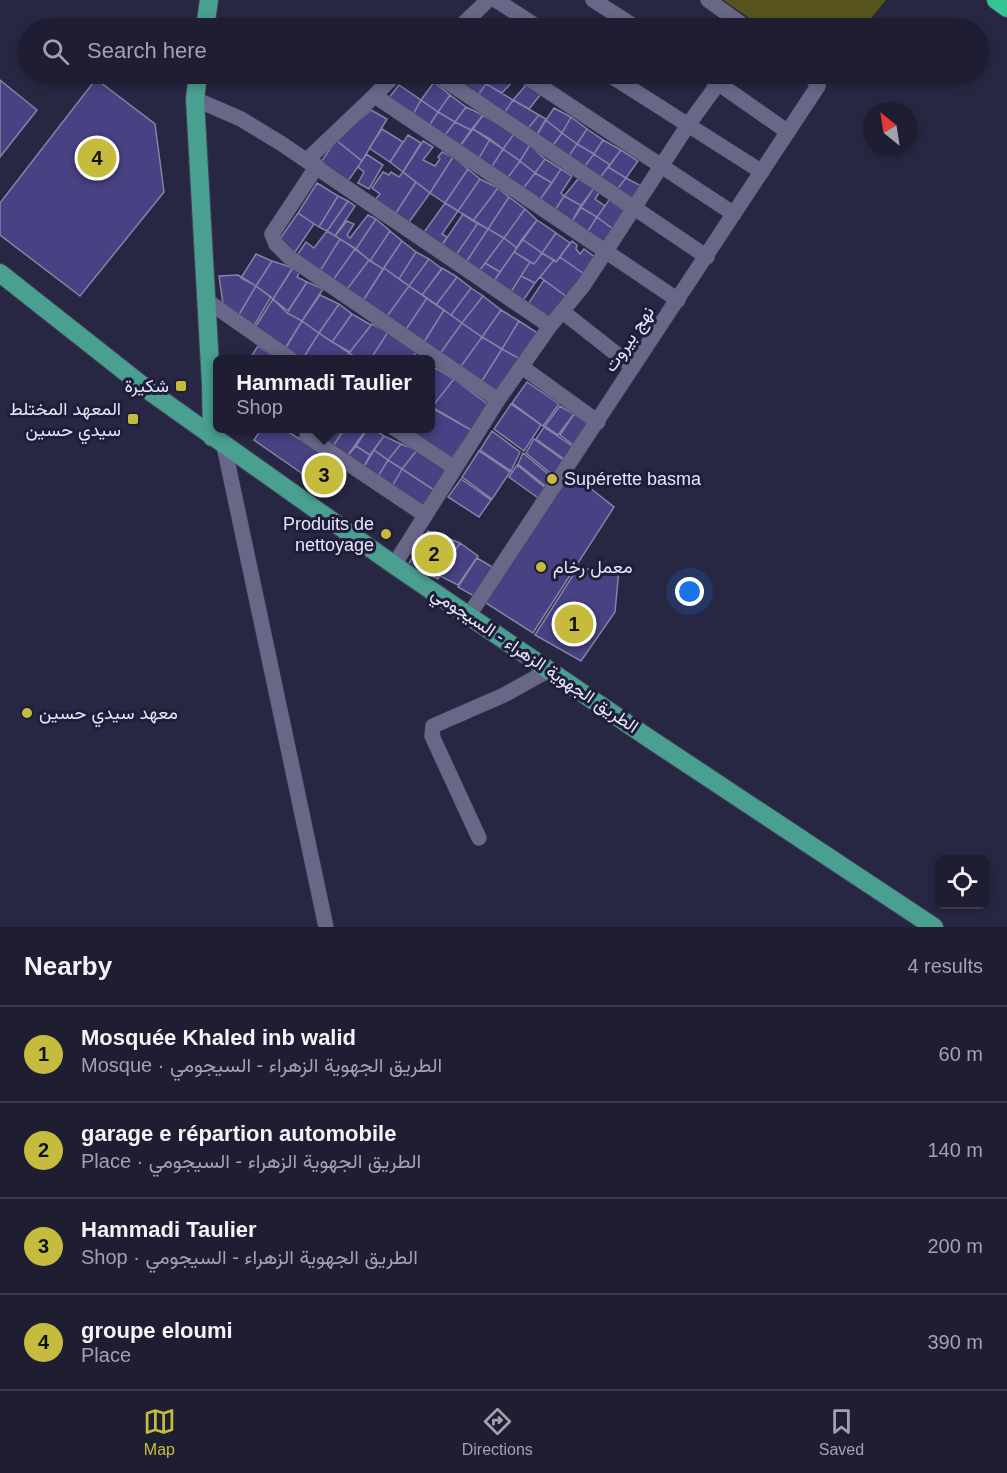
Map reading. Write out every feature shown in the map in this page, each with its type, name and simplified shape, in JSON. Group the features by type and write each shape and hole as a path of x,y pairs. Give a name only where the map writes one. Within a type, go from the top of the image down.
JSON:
{"highway":[{"path":"996,0 1007,8"}],"main road":[{"path":"206,18 209,0"},
{"path":"197,84 195,99 213,400"},
{"name":"الطريق الجهوية الزهراء - السيجومي","path":"0,273 152,393 394,565 934,927"},
{"path":"217,433 218,441"}],"street":[{"path":"469,18 488,0"},
{"path":"496,0 524,18"},
{"path":"594,0 622,18"},
{"path":"708,0 733,18"},
{"path":"386,84 312,163 272,234 276,244 289,256 433,355"},
{"path":"451,84 707,257"},
{"path":"537,84 734,214"},
{"path":"624,84 762,172"},
{"path":"394,565 498,400 550,326 583,286 688,125 718,84"},
{"path":"729,84 788,132"},
{"name":"نهج بيروت","path":"469,615 707,257 818,86 817,84"},
{"path":"375,96 678,300"},
{"path":"195,99 241,119 312,163 550,326"},
{"path":"206,300 285,355"},
{"path":"563,312 633,367"},
{"path":"435,357 498,400"},
{"path":"522,368 598,422"},
{"path":"400,433 454,468"},
{"path":"307,436 425,514"},
{"path":"218,441 326,927"},
{"path":"479,838 432,736 433,726 495,700 549,670"}],"shaded area":[{"path":"723,0 886,0 871,18 749,18"}],"building":[{"path":"0,80 37,110 0,157"},
{"path":"92,84 103,84 155,124 164,192 80,296 0,235 0,203"},
{"path":"433,84 436,84 450,95 438,112 421,100"},
{"path":"456,84 486,84 476,98"},
{"path":"486,84 510,84 502,93"},
{"path":"486,84 513,100 503,115 476,98"},
{"path":"399,85 421,100 411,118 387,100"},
{"path":"526,85 541,94 529,109 513,100"},
{"path":"450,95 466,107 455,122 438,112"},
{"path":"421,100 438,112 427,129 411,118"},
{"path":"513,100 539,115 526,131 503,115"},
{"path":"466,107 483,115 471,130 455,122"},
{"path":"554,108 571,117 562,133 546,120"},
{"path":"371,110 387,119 362,161 336,140"},
{"path":"438,112 455,122 442,139 427,129"},
{"path":"483,115 514,134 503,149 473,129"},
{"path":"539,115 546,119 535,138 526,131"},
{"path":"571,117 587,129 577,144 562,133"},
{"path":"546,120 562,133 551,148 535,138"},
{"path":"455,122 471,130 458,149 442,139"},
{"path":"382,129 403,142 390,162 369,148"},
{"path":"473,129 490,139 478,160 458,149"},
{"path":"587,129 603,140 594,154 577,144"},
{"path":"562,133 577,144 567,159 560,149 557,153 551,148"},
{"path":"514,134 530,145 520,161 503,149"},
{"path":"408,135 421,143 403,172 390,162"},
{"path":"490,139 503,149 491,168 478,160"},
{"path":"336,140 362,161 346,184 319,165"},
{"path":"603,140 621,150 610,165 594,154"},
{"path":"423,141 433,147 423,160 435,166 442,152 453,157 430,193 403,172"},
{"path":"577,144 594,154 582,170 567,159"},
{"path":"530,145 545,159 535,173 520,161"},
{"path":"503,149 520,161 506,180 491,168"},
{"path":"621,150 638,161 626,178 608,167"},
{"path":"366,154 383,165 369,189 358,183 364,172 358,167"},
{"path":"594,154 610,165 598,180 582,170"},
{"path":"453,157 468,169 445,203 430,193"},
{"path":"545,159 561,169 552,183 535,173"},
{"path":"520,161 535,173 522,190 506,180"},
{"path":"608,167 626,178 615,192 598,180"},
{"path":"468,169 480,179 458,211 445,203"},
{"path":"561,169 572,176 561,193 564,196 554,212 539,201"},
{"path":"383,172 389,175 391,172 399,177 403,172 416,182 394,216 375,200 380,194 372,188"},
{"path":"535,173 552,183 539,201 522,190"},
{"path":"626,178 645,188 634,204 615,192"},
{"path":"480,179 498,188 473,221 458,211"},
{"path":"578,179 594,188 582,206 564,196"},
{"path":"416,182 430,193 407,225 394,216"},
{"path":"317,183 338,196 319,227 298,213"},
{"path":"498,188 509,197 488,229 473,221"},
{"path":"594,188 599,193 595,199 605,206 597,217 580,207"},
{"path":"338,196 348,201 327,231 319,227"},
{"path":"564,196 582,206 571,223 554,212"},
{"path":"509,197 525,209 504,238 488,229"},
{"path":"609,200 625,211 613,229 597,217"},
{"path":"348,201 355,206 335,236 327,231"},
{"path":"445,203 458,211 442,234 447,237 440,248 422,235"},
{"path":"580,207 597,217 586,234 571,223"},
{"path":"525,209 537,220 517,248 504,238"},
{"path":"298,213 314,224 295,252 277,243"},
{"path":"463,214 478,223 454,258 440,248"},
{"path":"368,215 376,219 356,249 335,236 347,221 354,224 347,235 350,238"},
{"path":"597,217 613,229 604,245 586,234"},
{"path":"376,219 390,231 370,261 356,249"},
{"path":"537,220 556,233 542,253 522,239"},
{"path":"478,223 488,229 465,264 454,258"},
{"path":"488,229 504,238 477,274 464,265"},
{"path":"327,231 340,239 318,274 295,258 306,242 314,248"},
{"path":"390,231 402,241 383,269 370,261"},
{"path":"556,233 570,243 556,262 542,253"},
{"path":"504,238 517,248 500,272 485,263"},
{"path":"340,239 355,249 331,283 318,274"},
{"path":"522,239 542,253 534,264 514,252"},
{"path":"402,241 416,252 399,279 384,268"},
{"path":"572,241 577,245 576,249 580,254 584,249 595,257 584,274 560,257"},
{"path":"355,249 369,260 345,292 331,283"},
{"path":"416,252 429,259 409,286 399,279"},
{"path":"514,252 530,262 509,295 492,284"},
{"path":"542,253 554,260 535,283 521,276 530,262 534,264"},
{"path":"256,254 272,261 256,286 241,278"},
{"path":"560,257 584,274 567,297 540,277 554,260 556,262"},
{"path":"429,259 442,269 422,295 409,286"},
{"path":"369,260 383,269 361,304 345,292"},
{"path":"272,261 293,268 273,299 256,286"},
{"path":"485,263 500,272 492,284 477,274"},
{"path":"293,267 300,271 297,277 307,282 288,311 273,299"},
{"path":"384,268 409,286 385,319 361,304"},
{"path":"442,268 457,277 436,305 422,295"},
{"path":"238,275 256,286 237,318 224,311 219,276"},
{"path":"521,276 535,283 522,302 509,295"},
{"path":"457,277 471,288 451,315 436,305"},
{"path":"544,280 567,297 550,320 528,304"},
{"path":"307,282 323,289 302,321 287,313"},
{"path":"256,286 271,297 252,329 237,318"},
{"path":"409,286 427,298 405,331 385,319"},
{"path":"471,288 483,296 462,323 451,315"},
{"path":"320,295 339,304 319,333 302,321"},
{"path":"483,296 501,310 482,337 462,323"},
{"path":"427,298 444,310 422,345 405,331"},
{"path":"273,299 287,313 302,321 284,350 254,329"},
{"path":"339,304 352,314 332,342 319,333"},
{"path":"444,310 462,323 439,355 421,347"},
{"path":"501,310 519,321 502,349 482,337"},
{"path":"352,314 371,325 350,352 332,342"},
{"path":"302,321 319,333 305,355 289,355 284,351"},
{"path":"519,321 539,334 522,360 502,349"},
{"path":"462,323 482,337 459,369 439,355"},
{"path":"372,324 388,332 373,355 349,353"},
{"path":"388,332 417,351 414,355 373,355"},
{"path":"319,333 349,353 348,355 305,355"},
{"path":"482,337 502,349 480,384 459,369"},
{"path":"258,346 273,355 252,355"},
{"path":"502,349 522,360 499,394 480,384"},
{"path":"435,369 454,379 435,403"},
{"path":"454,379 489,405 471,430 435,409 435,403"},
{"path":"527,382 559,404 543,426 512,403"},
{"path":"511,404 541,425 524,451 494,429"},
{"path":"560,406 574,414 558,435 545,426"},
{"path":"435,410 471,430 451,460 412,437 414,433 435,433"},
{"path":"574,414 589,425 576,447 560,435"},
{"path":"544,427 575,448 567,461 536,439"},
{"path":"492,431 520,452 511,471 480,450"},
{"path":"259,433 290,433 324,454 310,479 254,440"},
{"path":"304,433 342,433 331,449"},
{"path":"342,433 364,433 346,458 331,449"},
{"path":"365,433 380,433 384,436 370,455 356,446"},
{"path":"384,436 401,444 388,460 374,450"},
{"path":"534,439 566,462 555,477 526,453"},
{"path":"401,444 417,450 402,469 388,460"},
{"path":"356,446 370,455 362,470 346,458"},
{"path":"374,450 388,460 376,480 362,470"},
{"path":"417,450 447,469 434,490 402,469"},
{"path":"479,451 510,472 492,499 462,477"},
{"path":"523,453 554,479 548,488 518,464"},
{"path":"388,460 402,469 390,490 376,480"},
{"path":"517,465 548,490 541,500 509,477"},
{"path":"402,469 434,490 422,510 390,490"},
{"name":"معمل رخام","path":"571,473 614,507 533,633 483,601"},
{"path":"461,479 491,500 479,517 448,497"},
{"path":"428,531 460,543 438,579 408,565"},
{"path":"460,543 478,556 458,585 440,576"},
{"path":"477,558 494,568 474,596 458,587"},
{"path":"577,569 619,569 615,612 581,661 535,635"}],"place":[{"name":"groupe eloumi","path":"97,158"},
{"name":"شكيرة","path":"181,386"},
{"name":"المعهد المختلط سيدي حسين","path":"133,419"},
{"name":"Hammadi Taulier","path":"324,475"},
{"name":"Supérette basma","path":"552,479"},
{"name":"Produits de nettoyage","path":"386,534"},
{"name":"garage e répartion automobile","path":"434,554"},
{"name":"معمل رخام","path":"541,567"},
{"name":"Mosquée Khaled inb walid","path":"574,624"},
{"name":"معهد سيدي حسين","path":"27,713"}]}
